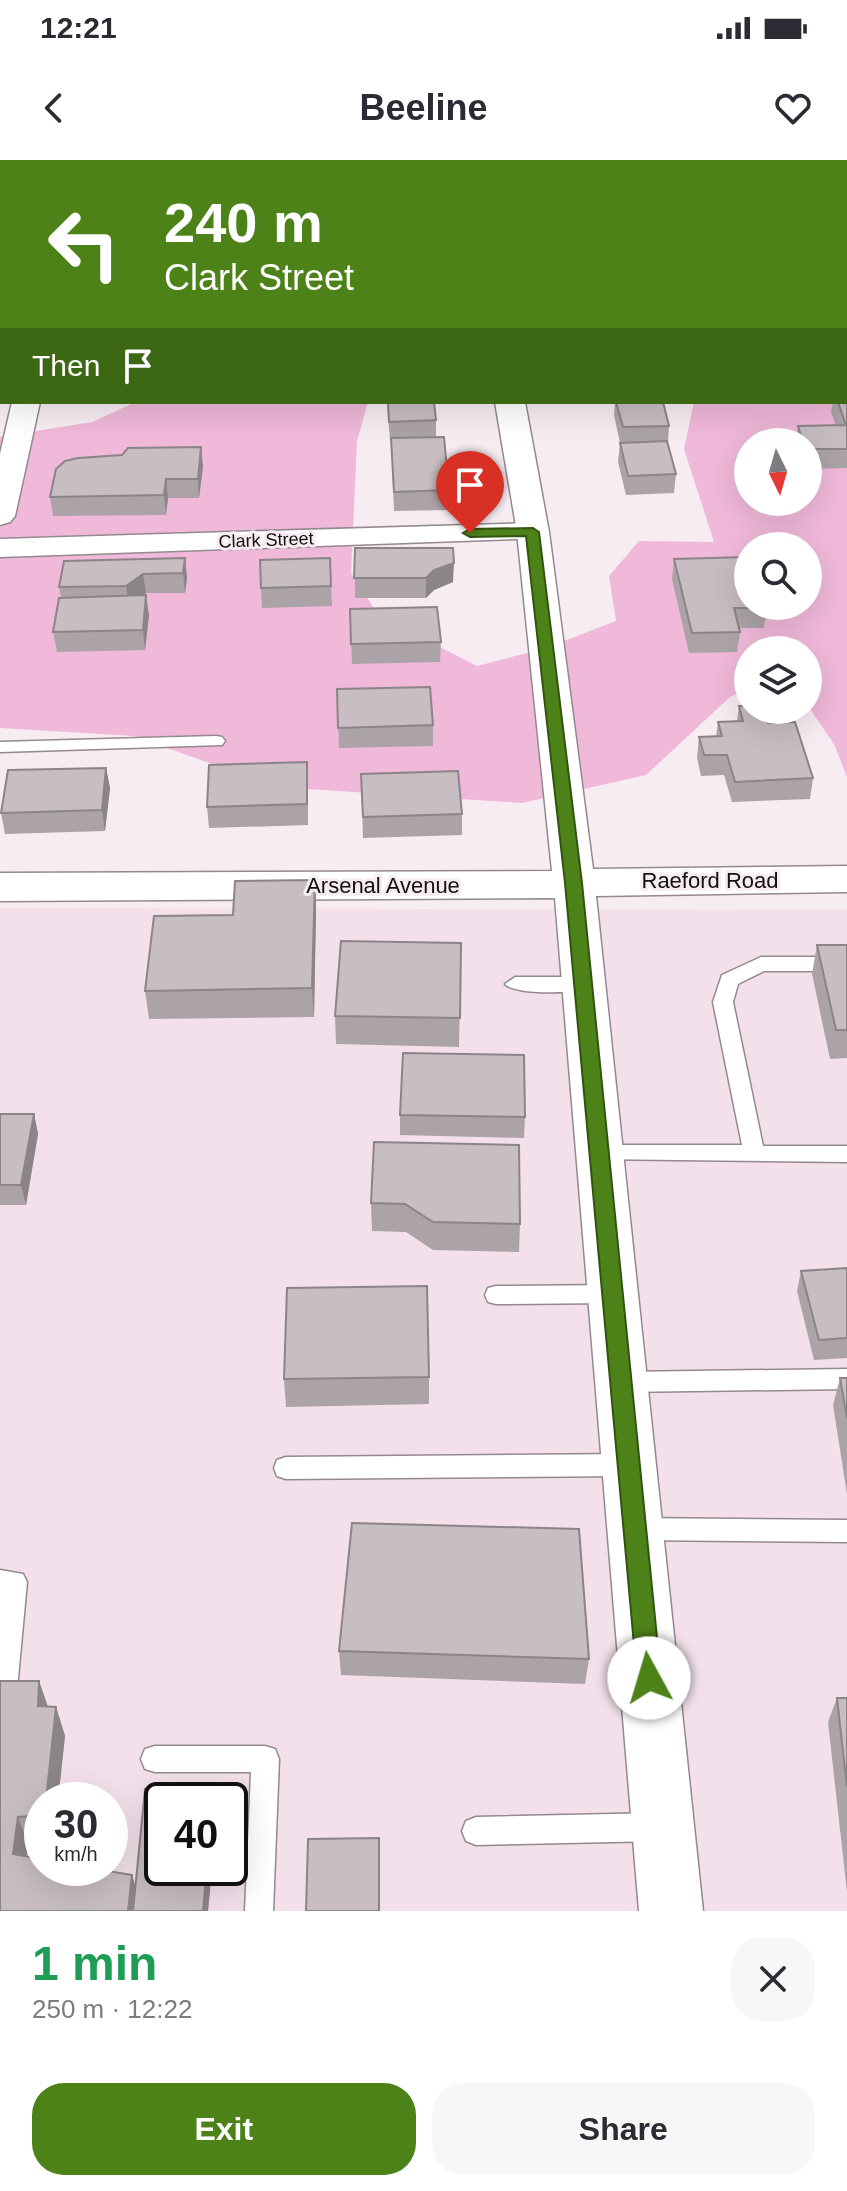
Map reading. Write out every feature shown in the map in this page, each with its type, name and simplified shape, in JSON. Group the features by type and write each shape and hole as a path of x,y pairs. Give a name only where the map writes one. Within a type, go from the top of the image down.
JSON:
{"street":[{"path":"0,516 26,404"},
{"path":"510,404 533,532 574,883 671,1911"},
{"name":"Clark Street","path":"0,548 533,532"},
{"name":"Raeford Road","path":"574,883 847,879"},
{"name":"Arsenal Avenue","path":"0,887 574,883"}],"lane":[{"path":"0,747 216,741"},
{"path":"754,1155 723,1002 729,980 761,964 847,964"},
{"path":"515,984 583,984"},
{"path":"599,1153 847,1154"},
{"path":"496,1295 613,1294"},
{"path":"621,1382 847,1379"},
{"path":"286,1468 629,1465"},
{"path":"635,1529 847,1531"},
{"path":"0,1582 14,1582 4,1689"},
{"path":"155,1759 265,1759 259,1911"},
{"path":"476,1831 663,1827"}],"shaded area":[{"path":"132,404 367,404 357,441 351,573 379,616 477,666 546,648 616,621 609,576 639,541 714,542 684,449 694,404 847,404 847,777 834,744 820,724 822,636 734,636 734,695 646,775 522,803 276,787 134,736 0,728 0,437 92,422"},
{"path":"0,908 847,910 847,1911 0,1911"}],"building":[{"path":"388,404 434,404 436,420 389,422"},
{"path":"617,404 664,404 669,426 623,427"},
{"path":"839,404 847,404 847,449 822,449 822,428 798,426 846,425"},
{"path":"444,437 449,490 394,492 391,438"},
{"path":"667,441 676,474 628,476 620,443"},
{"path":"201,447 198,479 166,479 164,495 50,497 56,469 65,461 122,455 128,448"},
{"path":"355,548 453,548 454,563 434,570 426,578 354,578"},
{"path":"734,557 734,620 737,620 740,632 692,633 674,559"},
{"path":"185,558 183,573 143,574 126,586 59,587 64,561"},
{"path":"330,558 331,586 261,588 260,560"},
{"path":"146,595 143,630 53,632 59,598"},
{"path":"437,607 441,642 351,644 350,609"},
{"path":"430,687 433,725 338,728 337,689"},
{"path":"718,722 796,724 813,778 735,782 727,755 704,755 699,737 722,736"},
{"path":"307,762 307,804 207,807 209,765"},
{"path":"106,768 102,810 1,813 8,770"},
{"path":"458,771 462,814 363,817 361,774"},
{"path":"315,880 312,988 145,991 154,916 233,915 235,881"},
{"path":"341,941 461,943 460,1018 335,1016"},
{"path":"817,945 847,945 847,1030 836,1030"},
{"path":"403,1053 524,1055 525,1117 400,1115"},
{"path":"0,1114 34,1114 21,1185 0,1185"},
{"path":"374,1142 519,1145 520,1224 433,1222 405,1204 371,1203"},
{"path":"847,1268 847,1338 819,1340 801,1271"},
{"path":"427,1286 429,1377 284,1379 287,1288"},
{"path":"840,1378 847,1378 847,1418"},
{"path":"352,1523 579,1529 589,1659 339,1651"},
{"path":"0,1681 39,1681 38,1706 56,1707 48,1782 24,1782 24,1816 18,1817 13,1854 24,1856 24,1886 128,1886 128,1874 132,1875 128,1911 0,1911"},
{"path":"837,1698 847,1698 847,1787"},
{"path":"144,1799 144,1886 205,1886 203,1911 133,1911"},
{"path":"379,1838 379,1911 306,1911 308,1839"}],"route":[{"path":"470,533 533,532 574,883 649,1678"}]}
